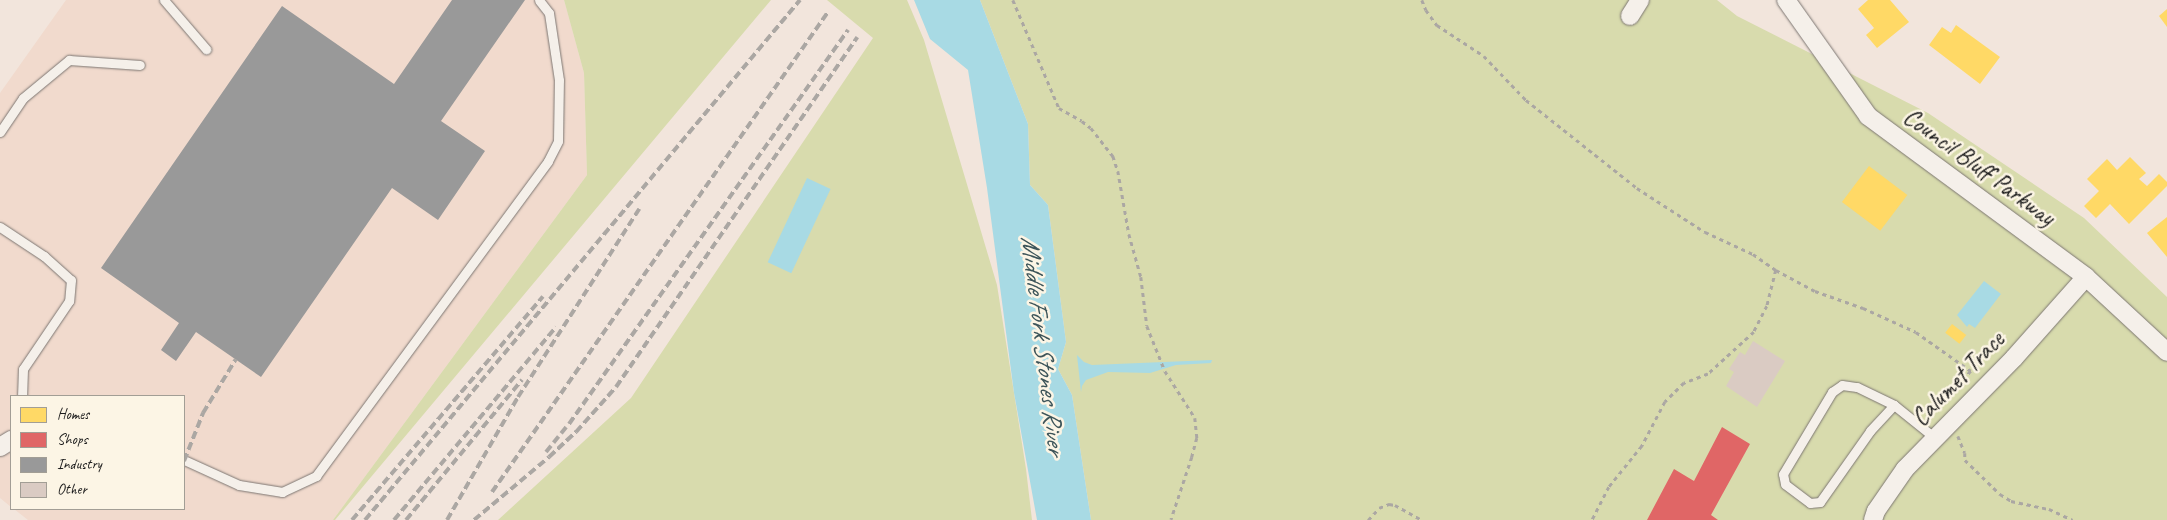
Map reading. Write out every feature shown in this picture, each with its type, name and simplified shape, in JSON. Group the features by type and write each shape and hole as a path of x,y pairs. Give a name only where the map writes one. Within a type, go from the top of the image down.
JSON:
{"street":[{"path":"1630,16 1640,0"},
{"name":"Council Bluff Parkway","path":"1786,0 1868,116 2086,278 2167,352"},
{"name":"Calumet Trace","path":"1878,517 1905,469 2014,358 2086,278"}],"lane":[{"path":"164,0 206,49"},
{"path":"185,460 238,485 282,492 316,476 548,162 558,141 559,80 549,13 539,0"},
{"path":"0,132 23,98 69,60 140,66"},
{"path":"0,227 44,256 72,280 69,301 23,369 22,395"},
{"path":"1894,404 1870,431 1820,502 1810,503 1785,484 1783,474 1832,392 1842,385 1857,387 1894,404 1935,438"}],"path":[{"path":"1014,0 1059,108 1082,120 1091,128 1113,156 1118,170 1129,234 1141,277 1147,326 1165,371 1195,418 1197,430 1192,457 1171,520"},
{"path":"1422,0 1426,10 1438,25 1484,56 1526,100 1637,188 1705,232 1753,254 1776,270 1814,291 1863,308 1916,332 1971,371 1934,414"},
{"path":"1592,520 1609,487 1642,446 1664,402 1684,383 1708,374 1754,332 1766,306 1776,270"},
{"path":"1956,434 1961,439 1965,460 2000,494 2011,501 2050,509 2073,520"},
{"path":"1368,520 1379,508 1389,504 1400,507 1422,520"}],"shaded area":[{"path":"66,0 564,0 584,73 587,175 333,520 28,520 15,510 185,510 185,395 10,395 10,506 0,498 0,93"}],"green space":[{"path":"564,0 771,0 335,520 333,520 587,175 584,73"},
{"path":"827,0 907,0 924,40 997,285 1026,469 1032,520 498,520 631,398 873,38"},
{"path":"980,0 1717,0 1737,16 1928,113 2084,218 2167,297 2167,520 1091,520 1072,395 1058,369 1066,342 1048,205 1030,185 1028,124"}],"water":[{"name":"Middle Fork Stones River","path":"914,0 980,0 1028,124 1030,185 1048,205 1066,342 1058,369 1072,395 1091,520 1037,520 1014,393 987,188 968,70 930,39"},
{"path":"807,178 831,189 791,273 768,262"},
{"path":"1984,281 2001,294 1975,328 1969,324 1967,327 1957,315"},
{"path":"1077,355 1084,362 1092,365 1212,360 1211,363 1176,365 1150,373 1108,372 1086,380 1081,392"}],"building: Homes":[{"path":"1868,0 1890,0 1909,22 1877,48 1866,35 1874,28 1858,9"},
{"path":"2167,9 2167,27 2159,16"},
{"path":"1956,25 2000,57 1980,84 1929,45 1942,27 1951,33"},
{"path":"2130,157 2146,173 2139,179 2147,186 2159,174 2167,182 2167,186 2129,224 2110,204 2096,218 2084,206 2099,191 2087,179 2107,159 2117,170"},
{"path":"1869,166 1907,195 1880,231 1842,202"},
{"path":"2167,217 2167,257 2147,233"},
{"path":"1952,324 1966,335 1959,344 1945,333"}],"building: Shops":[{"path":"1722,427 1750,444 1711,515 1718,520 1647,520 1674,469 1694,481"}],"building: Industry":[{"path":"452,0 525,0 441,121 485,151 438,220 392,188 261,377 196,332 176,361 161,350 179,323 101,268 282,6 394,84"}],"building: Other":[{"path":"1753,341 1785,361 1757,407 1726,386 1734,372 1729,369 1740,352 1745,355"}],"railway":[{"path":"365,520 800,0"},
{"path":"492,492 828,12"},
{"path":"546,452 569,424 848,30"},
{"path":"474,520 576,432 616,387 857,37"},
{"path":"447,520 518,397 639,209"},
{"path":"352,520 543,296"},
{"path":"394,520 556,327"},
{"path":"185,458 203,413 236,359"},
{"path":"406,520 522,380"}]}
